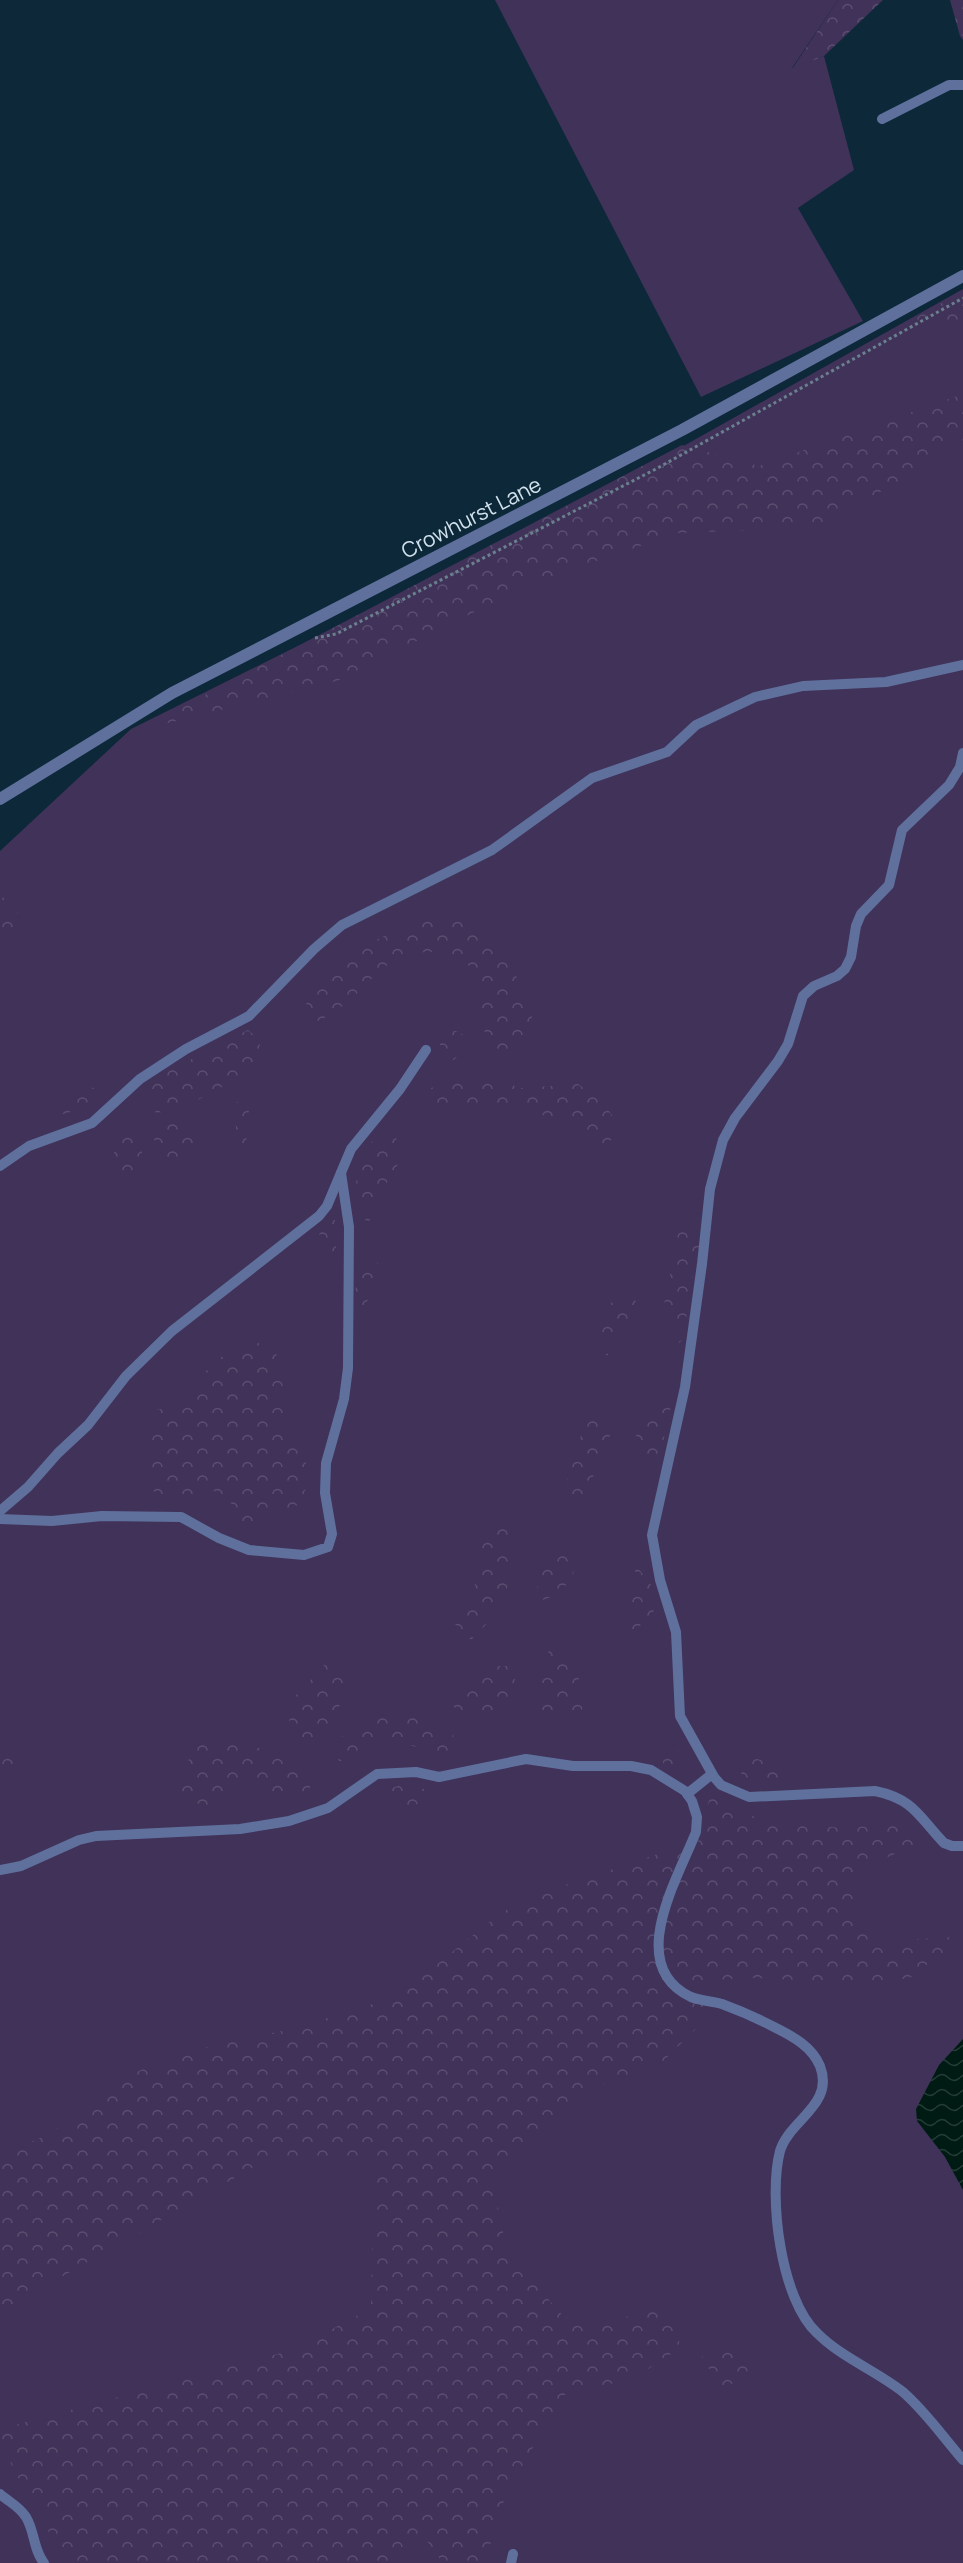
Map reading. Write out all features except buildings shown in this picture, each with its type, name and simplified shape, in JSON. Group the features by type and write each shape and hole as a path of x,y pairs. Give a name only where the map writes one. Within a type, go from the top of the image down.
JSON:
{"street":[{"name":"Crowhurst Lane","path":"0,799 172,693 682,430 963,276"}],"lane":[{"path":"882,119 949,85 963,85"},
{"path":"0,1166 30,1146 92,1123 140,1079 186,1049 249,1016 314,949 342,925 492,849 592,778 667,752 696,725 755,697 803,686 886,682 963,665"},
{"path":"963,753 960,766 949,785 906,823 902,830 889,885 861,914 856,926 851,957 845,969 837,976 814,986 803,996 788,1044 735,1118 723,1140 710,1189 687,1375 652,1535 657,1570 676,1632 680,1716 712,1774 721,1785 749,1797 875,1791 890,1794 911,1804 944,1843 963,1846"},
{"path":"0,1511 28,1487 58,1452 88,1425 126,1376 172,1331 217,1293 309,1226 327,1206 351,1149 400,1089 426,1050"},
{"path":"0,1519 52,1521 102,1516 182,1517 228,1542 249,1550 304,1555 328,1547 332,1534 325,1493 326,1463 344,1399 348,1368 348,1227 341,1173"},
{"path":"0,1870 21,1866 79,1840 96,1836 240,1829 289,1821 328,1808 378,1774 392,1772 439,1777 526,1759 573,1766 631,1766 651,1770 669,1779 687,1794 697,1817 696,1832 666,1908 658,1935 657,1958 660,1969 670,1983 692,1997 720,2003 785,2032 804,2044 820,2067 824,2082 819,2099 781,2147 777,2163 776,2205 793,2295 814,2331 834,2349 902,2392 939,2429 963,2460"},
{"path":"687,1794 712,1774"},
{"path":"0,2494 16,2505 26,2518 36,2549 44,2563"}],"path":[{"path":"305,639 336,634 654,470 963,298"}],"green space":[{"path":"495,0 838,0 792,68 824,56 854,170 798,208 863,321 701,397"},
{"path":"838,0 883,0 824,56 792,69"},
{"path":"950,0 963,0 963,40 960,36"},
{"path":"963,289 963,2563 0,2563 0,851 131,729 566,512"},
{"path":"963,291 963,321 898,328"},
{"path":"963,394 963,440 918,471 815,528 678,533 532,583 337,681 136,731 682,445 759,466"},
{"path":"0,896 10,901 19,915 7,943 0,948"},
{"path":"426,917 460,922 480,934 504,955 532,1004 532,1027 524,1046 504,1054 487,1045 475,978 465,959 437,953 414,953 397,959 338,1010 318,1021 307,1014 306,996 332,970 376,940"},
{"path":"248,1030 260,1040 259,1059 250,1068 212,1093 183,1106 156,1113 151,1105 151,1089 161,1075"},
{"path":"444,1030 457,1031 466,1037 466,1046 454,1060 444,1055 437,1036"},
{"path":"456,1075 493,1079 521,1088 578,1084 602,1101 616,1121 615,1136 602,1149 569,1126 538,1113 519,1111 504,1105 488,1103 471,1110 435,1113 424,1099 437,1084"},
{"path":"87,1086 94,1088 93,1098 88,1102 68,1113 50,1114 55,1105"},
{"path":"242,1099 249,1108 246,1144 239,1153 230,1148 236,1127 232,1105"},
{"path":"184,1122 197,1130 201,1140 193,1157 168,1165 156,1148 154,1140 156,1129 169,1123"},
{"path":"394,1134 403,1153 377,1198 370,1218 369,1230 357,1191 357,1170 361,1159 378,1135"},
{"path":"119,1137 131,1137 141,1145 142,1154 133,1172 123,1171 112,1159"},
{"path":"335,1219 336,1249 330,1258 322,1247 319,1232"},
{"path":"690,1219 704,1246 693,1273 683,1339 679,1343 664,1305 678,1233 681,1224"},
{"path":"367,1251 378,1259 377,1278 363,1311 357,1296 355,1280 358,1265"},
{"path":"623,1295 635,1299 639,1313 632,1330 622,1335 607,1356 596,1338 596,1322 606,1307"},
{"path":"251,1340 274,1350 281,1364 287,1385 285,1418 289,1431 304,1459 308,1478 298,1505 261,1517 246,1527 232,1520 235,1508 215,1491 182,1501 158,1499 149,1469 149,1442 156,1410 184,1405 212,1365"},
{"path":"658,1400 672,1401 658,1465 641,1447 633,1423"},
{"path":"594,1410 610,1416 610,1439 599,1456 582,1516 569,1507 567,1482 572,1457"},
{"path":"497,1524 512,1527 509,1581 501,1609 471,1640 454,1623 463,1613 473,1592 481,1531"},
{"path":"558,1551 571,1555 574,1572 561,1593 543,1600 537,1587 541,1575"},
{"path":"635,1564 651,1585 657,1605 648,1621 631,1631 628,1603 635,1587"},
{"path":"553,1647 571,1663 581,1684 586,1700 578,1718 544,1714 540,1708 545,1694 540,1674 542,1663"},
{"path":"325,1664 343,1673 342,1695 329,1729 315,1747 306,1753 289,1741 291,1707 297,1694"},
{"path":"492,1666 509,1666 515,1677 513,1691 505,1703 494,1712 482,1716 471,1716 454,1710 454,1689"},
{"path":"404,1714 432,1720 453,1733 454,1750 445,1759 417,1747 386,1740 360,1760 339,1761 334,1748 340,1739 355,1726 384,1717"},
{"path":"218,1737 252,1745 310,1770 311,1785 306,1798 292,1799 239,1782 228,1787 208,1805 188,1802 175,1785 199,1741"},
{"path":"668,1748 680,1751 689,1758 690,1768 681,1772 665,1766 659,1755"},
{"path":"5,1749 22,1761 11,1783 0,1789 0,1752"},
{"path":"756,1759 773,1762 785,1772 779,1782 760,1785 742,1779 740,1763"},
{"path":"402,1785 424,1789 430,1799 402,1810 390,1801 384,1790"},
{"path":"709,1796 725,1799 763,1822 843,1828 904,1823 914,1845 873,1864 856,1884 855,1907 861,1926 877,1941 955,1937 954,1958 930,1962 913,1977 876,1984 755,1978 708,1980 703,2022 657,2067 608,2081 492,2177 505,2243 564,2317 601,2323 662,2308 677,2323 680,2348 630,2381 568,2390 526,2459 501,2507 485,2563 441,2563 438,2555 426,2540 405,2541 399,2563 67,2562 53,2548 45,2519 15,2473 0,2437 0,2429 296,2349 371,2308 374,2157 273,2156 0,2312 0,2156 51,2133 116,2081 183,2052 291,2029 376,2003 416,1981 502,1912 562,1886 706,1838"},
{"path":"714,2346 746,2354 751,2366 740,2382 722,2386 703,2361 701,2350"}],"water":[{"path":"963,2039 963,2190 945,2157 917,2121 916,2109 939,2065"}]}
